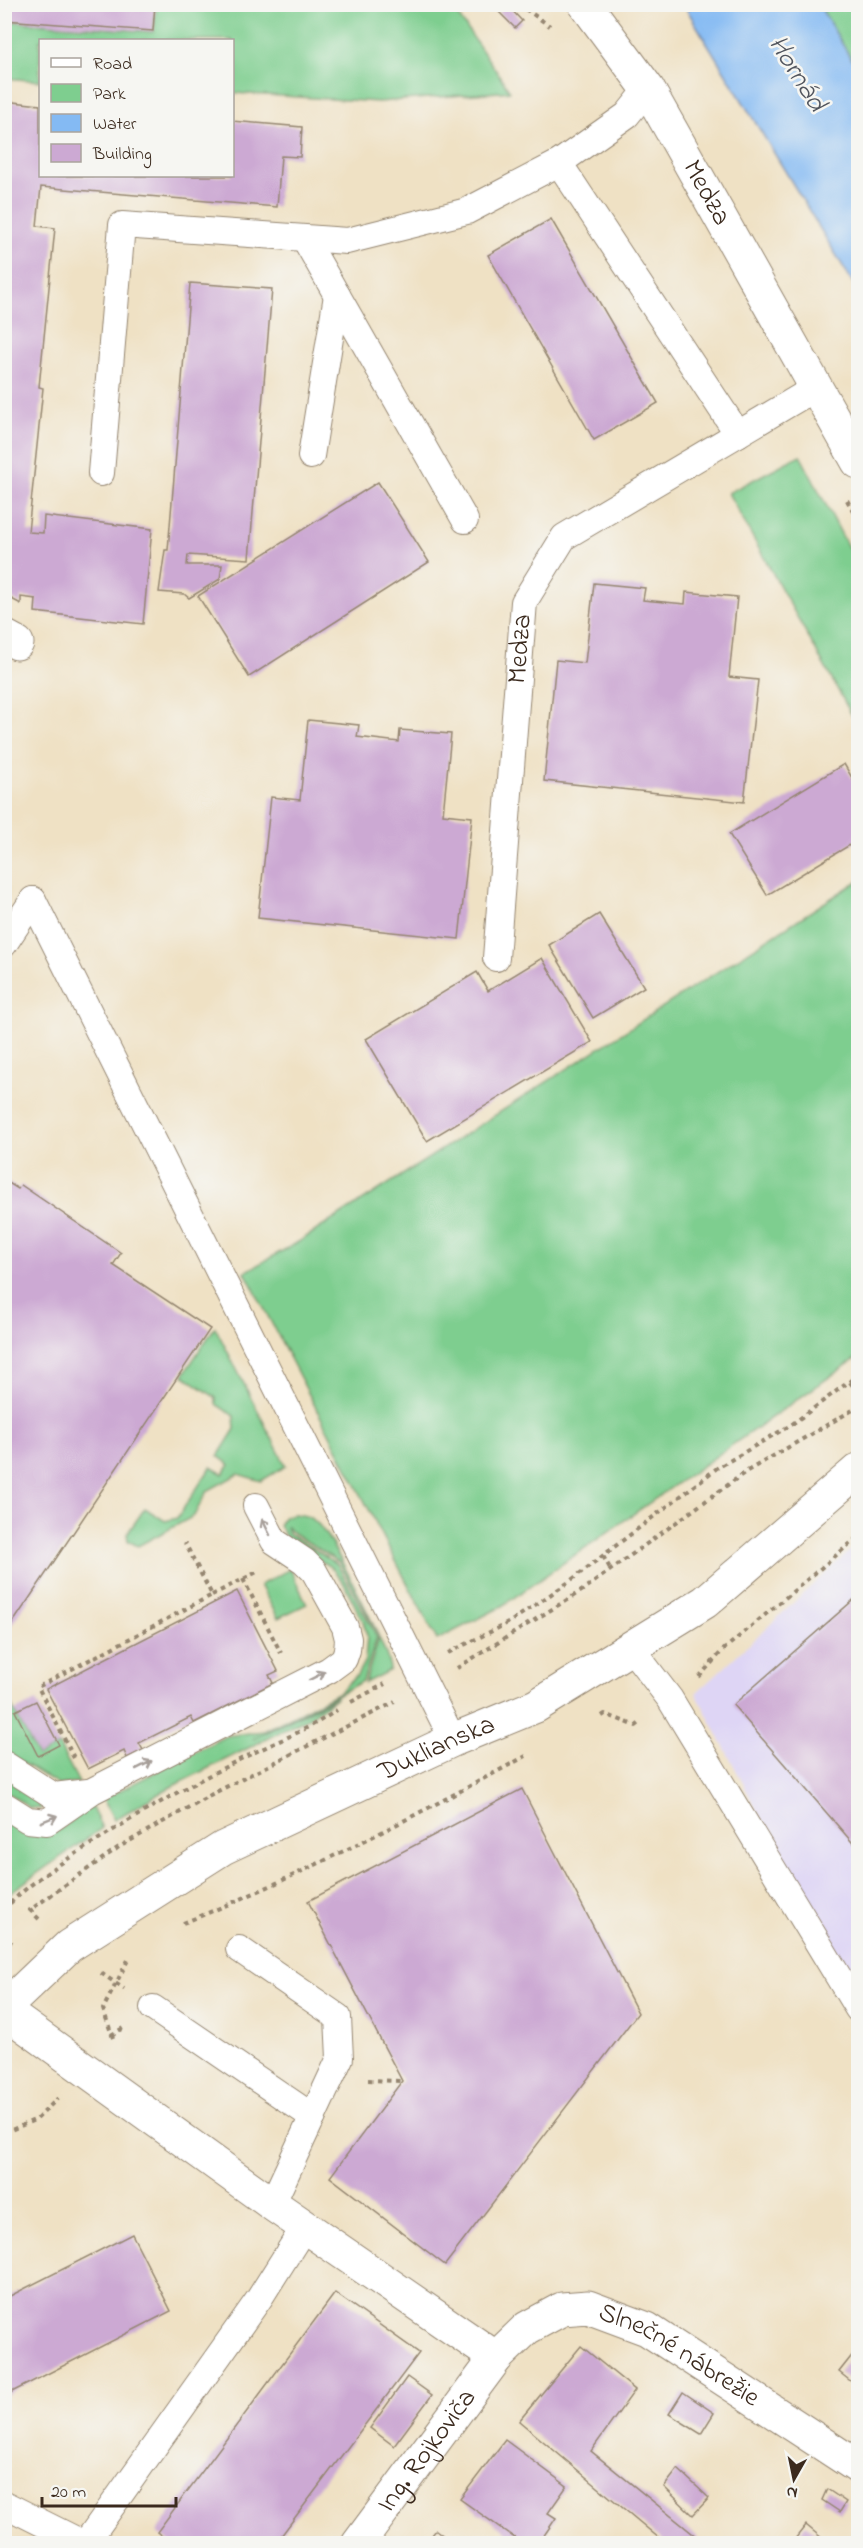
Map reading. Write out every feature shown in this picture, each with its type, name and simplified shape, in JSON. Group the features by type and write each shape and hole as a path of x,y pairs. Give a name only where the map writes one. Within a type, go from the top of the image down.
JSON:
{"street":[{"name":"Medza","path":"585,4 648,89 858,462"},
{"name":"Duklianska","path":"4,2010 69,1946 223,1848 453,1740 536,1706 705,1602 858,1470"},
{"path":"4,2010 272,2204 496,2358"},
{"name":"Slnečné nábrežie","path":"496,2358 527,2328 562,2309 588,2307 647,2329 858,2467"},
{"name":"Ing. Rojkoviča","path":"358,2544 496,2358"}],"lane":[{"path":"101,473 122,225 347,242 467,210 559,163 627,115 648,89"},
{"path":"559,163 738,434"},
{"path":"306,239 465,520"},
{"path":"311,456 338,295"},
{"name":"Medza","path":"496,958 524,602 564,537 817,387"},
{"path":"4,944 33,900 453,1740"},
{"path":"4,1805 28,1820 47,1822 92,1791 329,1670 344,1659 348,1639 345,1627 315,1571 274,1541 256,1506"},
{"path":"631,1648 670,1699 858,2009"},
{"path":"4,1764 54,1796 92,1791"},
{"path":"239,1949 338,2017 340,2058 272,2204"},
{"path":"153,2007 313,2117"},
{"path":"4,2504 84,2544 259,2299 305,2226"}],"path":[{"path":"4,1910 15,1898 50,1871 112,1831 239,1760 317,1723 341,1707 510,1622 603,1556 717,1468 791,1425 858,1375"},
{"path":"850,1382 858,1393"},
{"path":"464,1664 611,1570 747,1472 858,1407"},
{"path":"595,1719 606,1714 636,1726 700,1676 723,1650 858,1537"},
{"path":"185,1543 212,1595"},
{"path":"112,1831 38,1687 293,1554"},
{"path":"603,1556 611,1570"},
{"path":"243,1579 298,1686"},
{"path":"178,1925 274,1886 377,1836 533,1753"},
{"path":"4,1937 12,1942"},
{"path":"103,2008 128,1958 136,1952"}],"shaded area":[{"path":"858,1543 858,2004 696,1693"}],"green space":[{"path":"156,5 451,5 510,91 379,102 234,93 234,39 39,39 39,81 5,78 5,21 154,32"},
{"path":"819,5 858,5 858,70"},
{"path":"800,455 858,566 858,726 728,493"},
{"path":"858,881 858,1357 499,1608 437,1640 245,1272 300,1241"},
{"path":"215,1327 286,1466 261,1481 238,1474 207,1491 194,1516 138,1546 128,1541 127,1534 145,1508 165,1521 177,1518 211,1467 223,1474 230,1465 218,1456 235,1429 234,1416 216,1404 216,1398 183,1375"},
{"path":"293,1514 313,1519 318,1524 347,1572 377,1633 339,1562 290,1531 286,1526 288,1533 337,1564 377,1637 363,1681 253,1739 337,1697 308,1718 165,1790 114,1820 103,1799 226,1736 264,1731 339,1692 357,1675 365,1660 367,1636 363,1621 343,1582 332,1568 286,1538 279,1525 284,1517"},
{"path":"290,1569 307,1604 278,1618 260,1585"},
{"path":"379,1637 390,1670 365,1683"},
{"path":"11,1705 38,1756 59,1745 79,1783 58,1785 5,1752 4,1715"},
{"path":"4,1777 37,1799 41,1809 30,1808 5,1791"},
{"path":"91,1806 102,1828 5,1896 5,1817 32,1831 41,1834 50,1833 58,1830"}],"water":[{"name":"Hornád","path":"684,5 819,5 858,70 858,291"}],"building":[{"path":"4,4 155,4 153,31 4,20"},
{"path":"507,5 522,21 515,28 499,12"},
{"path":"4,101 39,105 39,177 234,177 234,121 302,127 300,157 281,156 277,207 41,187 37,226 55,228 39,387 43,388 28,532 43,533 44,516 152,529 143,624 35,612 36,599 21,597 21,604 4,595"},
{"path":"551,219 658,403 594,440 488,255"},
{"path":"190,283 272,289 249,559 188,555 187,565 222,565 220,579 189,598 184,594 159,592 165,550 168,550"},
{"path":"378,482 429,562 249,677 198,596"},
{"path":"594,583 645,588 643,600 685,604 686,592 737,597 729,677 758,680 744,802 544,781 556,660 585,663"},
{"path":"308,720 359,725 357,737 399,742 400,730 451,734 443,814 472,817 459,939 258,918 271,797 300,800"},
{"path":"844,764 858,788 858,840 767,895 729,834"},
{"path":"599,914 644,987 593,1018 549,945"},
{"path":"542,958 592,1042 427,1141 366,1039 477,972 488,991"},
{"path":"4,1180 18,1189 21,1185 121,1253 113,1265 210,1329 4,1636"},
{"path":"237,1591 278,1671 269,1675 273,1683 194,1723 191,1717 139,1743 143,1750 127,1758 124,1751 88,1769 46,1689"},
{"path":"858,1596 858,1849 733,1705"},
{"path":"36,1701 59,1745 38,1756 15,1711"},
{"path":"522,1789 638,2013 445,2265 330,2177 402,2081 308,1901"},
{"path":"132,2234 171,2311 4,2396 4,2299"},
{"path":"335,2293 419,2353 275,2544 172,2544 157,2532"},
{"path":"581,2346 635,2390 591,2451 698,2538 694,2544 666,2544 519,2421"},
{"path":"858,2348 858,2387 839,2372"},
{"path":"407,2377 432,2395 394,2446 370,2428"},
{"path":"683,2392 714,2413 701,2434 669,2414"},
{"path":"505,2440 567,2486 548,2513 556,2518 543,2537 549,2544 513,2544 516,2539 460,2499"},
{"path":"678,2469 709,2498 693,2515 664,2487"},
{"path":"827,2489 846,2502 840,2512 822,2500"},
{"path":"806,2525 829,2544 791,2544"},
{"path":"436,2530 454,2544 425,2544"}]}
